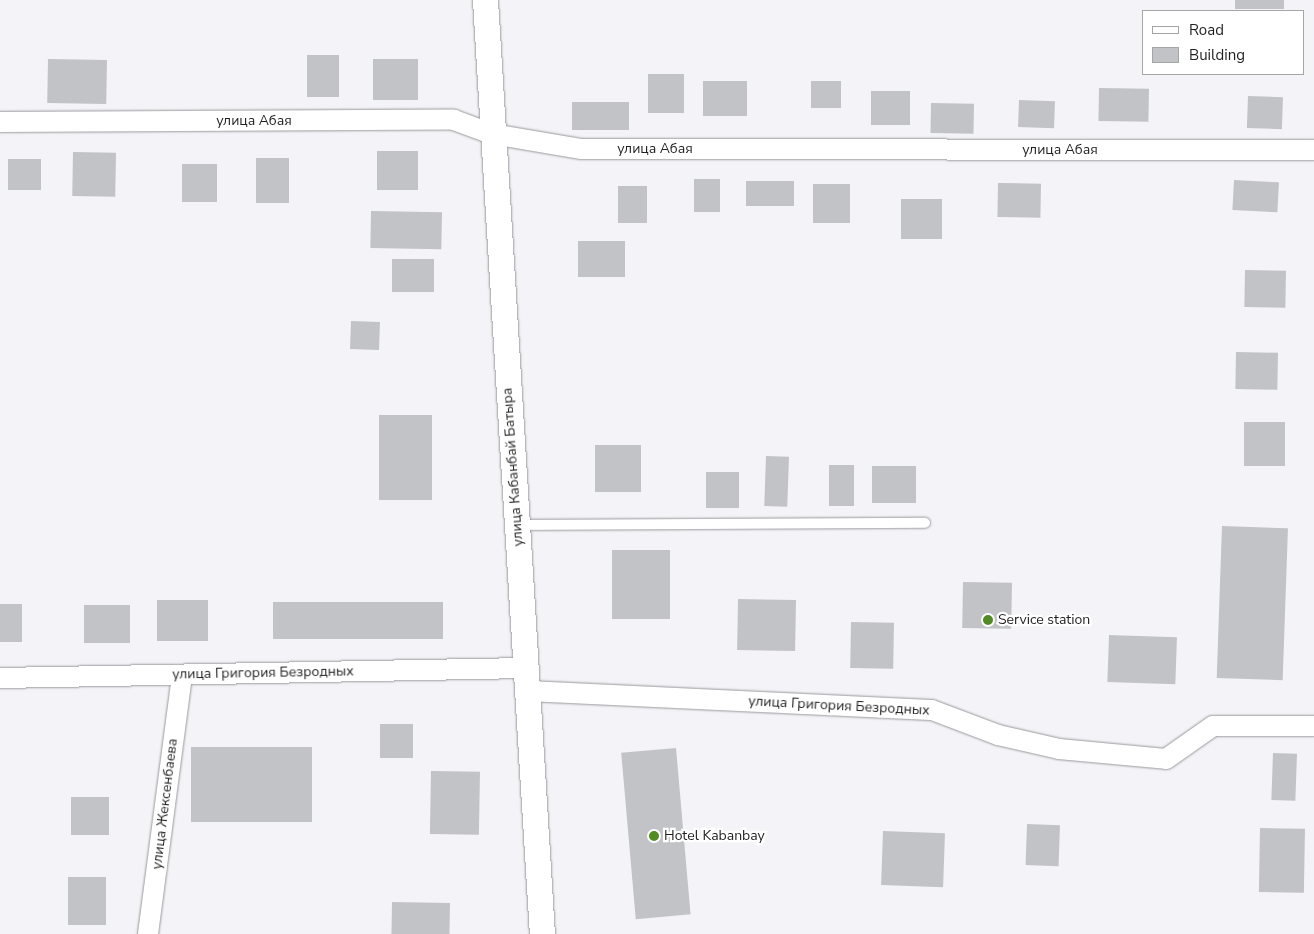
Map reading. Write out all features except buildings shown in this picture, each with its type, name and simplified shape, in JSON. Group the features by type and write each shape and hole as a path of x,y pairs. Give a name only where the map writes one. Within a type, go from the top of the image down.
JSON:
{"street":[{"name":"улица Кабанбай Батыра","path":"485,0 542,934"},
{"name":"улица Абая","path":"0,122 454,120 492,134 582,149 1314,150"},
{"name":"улица Григория Безродных","path":"0,678 182,674 526,680 932,710 998,735 1059,749 1166,759 1213,726 1314,726"},
{"name":"улица Жексенбаева","path":"148,934 182,674"}],"lane":[{"path":"517,525 925,523"}],"place":[{"name":"Service station","path":"988,620"},
{"name":"Hotel Kabanbay","path":"654,836"}]}
